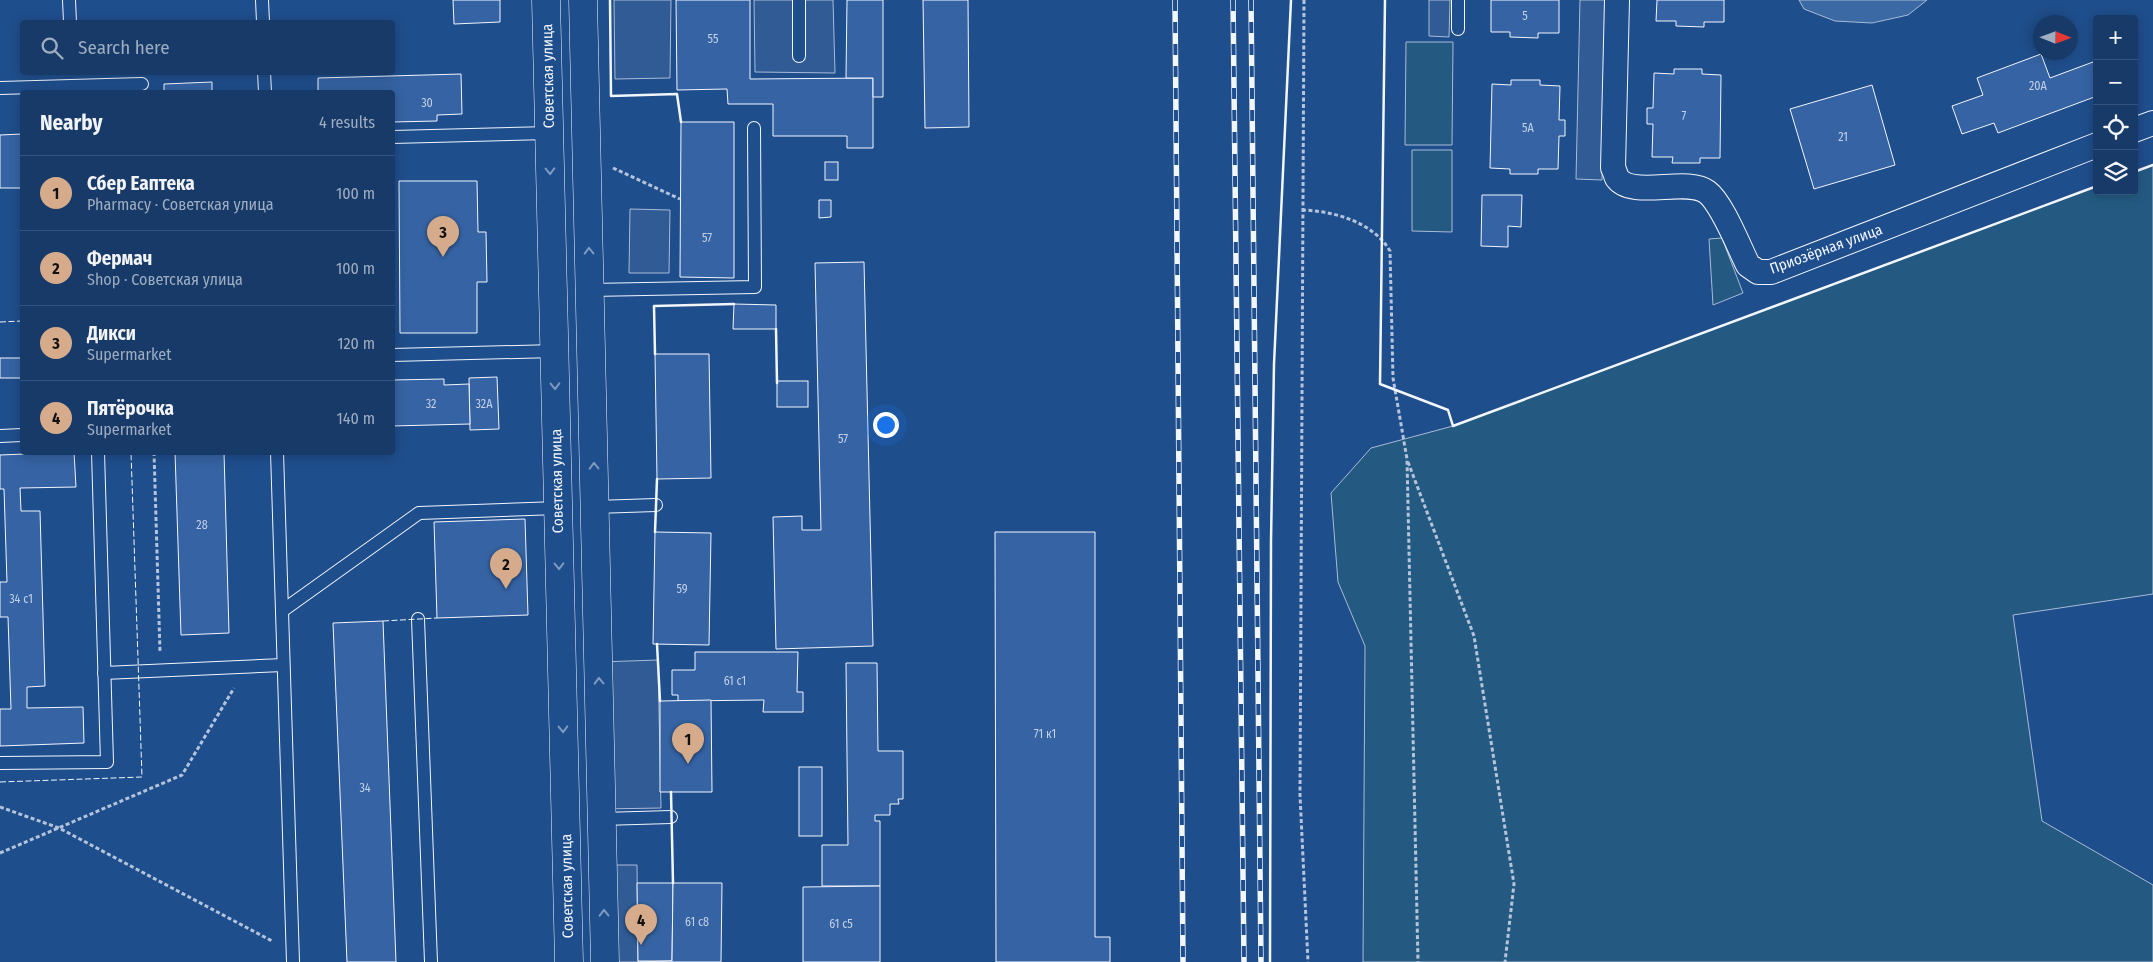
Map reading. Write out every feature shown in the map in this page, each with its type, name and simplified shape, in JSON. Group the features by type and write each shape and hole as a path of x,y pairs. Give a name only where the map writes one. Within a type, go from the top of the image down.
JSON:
{"main road":[{"name":"Советская улица","path":"546,0 569,962"},
{"path":"583,0 605,962"}],"street":[{"name":"Приозёрная улица","path":"1617,0 1614,168 1618,179 1629,186 1694,187 1706,190 1716,201 1748,265 1758,272 1771,272 2093,147"},
{"path":"2138,129 2153,123"}],"lane":[{"path":"70,0 70,20"},
{"path":"262,0 263,20"},
{"path":"799,0 799,56"},
{"path":"1458,0 1458,29"},
{"path":"71,75 71,86"},
{"path":"264,75 265,90"},
{"path":"0,88 142,84"},
{"path":"590,290 755,287 754,128"},
{"path":"395,137 549,133"},
{"path":"395,355 554,351"},
{"path":"0,436 20,435"},
{"path":"0,763 107,762 98,455"},
{"path":"276,455 292,957"},
{"path":"595,507 656,505"},
{"path":"282,611 419,513 558,508"},
{"path":"418,620 431,962"},
{"path":"104,673 283,665"},
{"path":"602,819 671,817"}],"path":[{"path":"1304,0 1300,795 1308,962"},
{"path":"1302,210 1330,213 1359,224 1384,242 1390,251 1393,378 1407,459 1418,962"},
{"path":"154,455 161,671"},
{"path":"1407,459 1474,636 1514,884 1505,962"},
{"path":"0,853 182,775 247,667"},
{"path":"0,807 58,828 292,957"}],"shaded area":[{"path":"614,0 671,0 670,78 615,79"},
{"path":"754,0 833,0 835,73 755,72"},
{"path":"1429,0 1450,0 1449,37 1429,36"},
{"path":"1580,0 1606,0 1602,180 1576,179"},
{"path":"1799,0 1927,0 1908,15 1872,23 1835,21 1804,9"},
{"path":"1406,42 1453,42 1452,145 1405,145"},
{"path":"1412,150 1452,150 1452,232 1412,231"},
{"path":"2153,165 2153,594 2013,615 2042,821 2153,885 2153,962 1363,962 1365,646 1338,582 1331,493 1371,448 1453,426 2093,187 2093,195 2138,195 2138,171"},
{"path":"630,209 670,210 669,273 629,273"},
{"path":"1722,238 1743,293 1713,305 1709,239"},
{"path":"658,660 661,808 602,809 599,662"},
{"path":"603,865 637,865 638,962 605,962"}],"building":[{"path":"453,0 500,0 500,22 454,24"},
{"path":"676,0 750,0 750,79 873,78 873,148 847,148 847,136 773,136 773,104 728,104 727,89 677,90"},
{"path":"847,0 883,0 883,97 873,97 873,78 846,78"},
{"path":"923,0 968,0 969,127 925,128"},
{"path":"1491,0 1559,0 1559,33 1538,33 1538,38 1510,37 1510,32 1491,32"},
{"path":"1657,0 1724,0 1724,22 1704,22 1704,27 1676,26 1676,21 1656,21"},
{"path":"2033,57 2033,60 2043,60 2050,78 2093,62 2093,97 1998,133 1994,123 1962,134 1952,106 1983,95 1977,78"},
{"path":"1674,69 1702,69 1702,74 1721,75 1720,158 1700,158 1700,163 1672,163 1673,157 1652,157 1653,124 1647,124 1647,108 1653,108 1654,73 1674,74"},
{"path":"461,74 462,114 437,115 437,121 395,122 395,90 318,90 318,78"},
{"path":"1511,80 1540,80 1540,85 1560,86 1559,120 1565,120 1565,136 1559,136 1558,169 1538,169 1538,174 1510,174 1510,169 1490,168 1492,84 1511,85"},
{"path":"212,82 212,90 164,90 164,84"},
{"path":"1872,85 1895,165 1814,189 1790,109"},
{"path":"681,122 734,122 734,278 680,277"},
{"path":"20,134 20,188 0,188 0,135"},
{"path":"825,162 838,162 838,180 825,180"},
{"path":"399,181 477,181 478,232 486,232 487,282 477,282 477,333 400,333"},
{"path":"1482,195 1522,195 1521,227 1508,226 1508,247 1481,246"},
{"path":"819,200 831,200 831,217 819,218"},
{"path":"864,262 873,646 776,649 773,517 802,516 802,530 821,530 815,263"},
{"path":"734,304 776,305 776,329 733,329"},
{"path":"655,354 709,354 711,478 657,479"},
{"path":"0,358 20,358 20,378 0,378"},
{"path":"497,377 499,429 470,430 469,378"},
{"path":"444,379 444,385 469,384 470,424 395,426 395,380"},
{"path":"777,381 808,381 808,407 777,407"},
{"path":"0,455 74,455 76,487 20,488 21,511 40,511 45,686 27,687 27,708 83,707 84,743 0,746 0,709 11,709 8,617 0,617 0,582 7,582 4,489 0,489"},
{"path":"175,455 224,455 229,633 181,635"},
{"path":"525,519 528,615 437,618 434,522"},
{"path":"655,532 711,533 709,645 653,644"},
{"path":"995,532 1095,532 1095,937 1110,937 1110,962 996,962"},
{"path":"383,621 396,962 347,962 333,623"},
{"path":"695,652 798,652 797,692 803,692 803,712 763,712 764,700 678,701 678,695 672,695 672,670 695,670"},
{"path":"846,663 877,663 878,751 903,751 903,799 898,799 899,804 890,804 890,815 875,815 875,821 880,821 880,886 822,886 822,845 848,845"},
{"path":"711,700 712,792 660,792 660,701"},
{"path":"799,767 822,767 822,836 799,836"},
{"path":"637,883 673,883 672,961 638,961"},
{"path":"673,883 722,883 721,962 638,962 672,961"},
{"path":"880,886 880,962 803,962 803,887"}],"railway":[{"path":"1175,0 1183,962"},
{"path":"1233,0 1244,962"},
{"path":"1251,0 1261,962"}],"fence":[{"path":"0,322 20,321"},
{"path":"0,782 142,777 131,455"},
{"path":"383,621 437,618"}],"wall":[{"path":"610,0 611,96 677,94 681,122"},
{"path":"1270,962 1271,541 1274,364 1291,0"},
{"path":"1385,0 1380,384 1448,410 1453,426 2093,187"},
{"path":"2138,171 2153,165"},
{"path":"655,354 654,306 734,304"},
{"path":"776,329 777,383"},
{"path":"655,532 657,479"},
{"path":"657,644 660,701"},
{"path":"671,792 673,883"}],"place":[{"name":"Дикси","path":"443,257"},
{"name":"Фермач","path":"506,589"},
{"name":"Сбер Еаптека","path":"688,764"},
{"name":"Пятёрочка","path":"641,945"}]}
